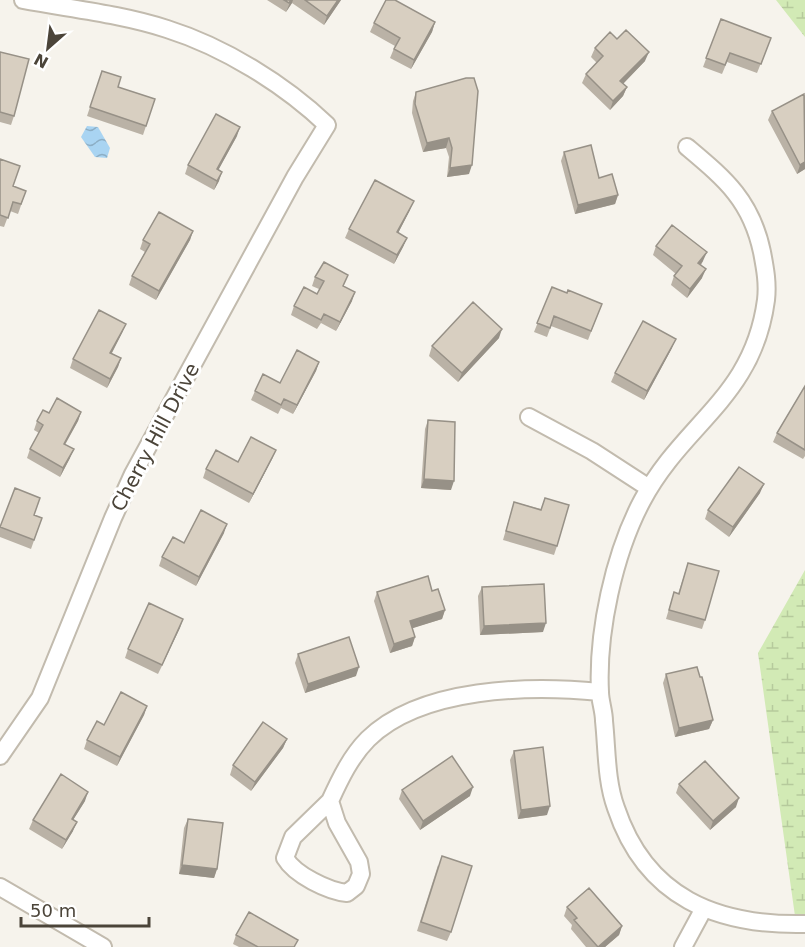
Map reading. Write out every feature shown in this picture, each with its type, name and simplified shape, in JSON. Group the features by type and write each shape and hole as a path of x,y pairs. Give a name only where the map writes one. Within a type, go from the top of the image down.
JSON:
{"street":[{"name":"Cherry Hill Drive","path":"0,756 40,698 133,474 295,177 327,125 311,110 268,80 195,39 129,19 23,0"},
{"path":"687,147 725,179 744,201 757,230 767,276 766,298 757,343 747,365 724,399 672,455 649,488 629,529 608,598 600,692 615,806 636,850 665,883 703,910 748,922 805,924"},
{"path":"529,417 592,451 649,488"},
{"path":"330,801 337,823 359,862 361,874 356,886 347,893 335,892 298,871 285,858 293,837 330,801 352,758 368,739 388,724 431,702 484,693 576,690 600,692"},
{"path":"0,887 103,947"},
{"path":"683,947 703,910"}],"green space":[{"path":"776,0 805,0 805,37"},
{"path":"805,570 805,916 795,916 758,653"}],"water":[{"path":"87,126 98,127 110,148 107,158 95,157 81,137"}],"building":[{"path":"305,0 338,0 327,16"},
{"path":"386,0 395,0 435,22 414,60 394,49 400,38 374,23"},
{"path":"721,19 771,38 761,64 730,53 725,65 706,58"},
{"path":"626,30 649,52 620,81 627,87 613,101 586,74 603,56 595,48 610,32 617,39"},
{"path":"0,52 29,59 14,116 0,112"},
{"path":"102,71 121,77 118,87 155,99 146,126 90,107"},
{"path":"466,78 474,78 478,91 472,165 450,168 452,148 449,138 427,143 415,104 416,92"},
{"path":"804,94 805,162 800,165 772,111"},
{"path":"216,114 240,127 217,169 222,172 217,181 188,165"},
{"path":"591,145 599,178 612,174 618,195 578,205 564,152"},
{"path":"0,159 20,166 13,186 26,191 21,204 13,202 8,218 0,215"},
{"path":"375,180 414,201 397,232 407,238 397,255 349,229"},
{"path":"159,212 193,231 159,291 132,276 150,244 143,240"},
{"path":"672,225 707,252 698,263 706,269 690,289 674,276 682,266 656,246"},
{"path":"324,262 348,275 343,286 355,292 340,322 324,314 321,320 294,306 304,287 317,294 324,281 315,277"},
{"path":"552,287 567,293 568,290 602,304 591,331 554,316 550,328 537,323"},
{"path":"473,302 502,329 462,373 432,346"},
{"path":"99,310 126,324 110,353 121,358 110,379 73,359"},
{"path":"643,321 676,339 647,391 615,373"},
{"path":"297,350 319,362 297,405 284,399 281,405 255,391 263,374 280,383"},
{"path":"805,386 805,450 777,433"},
{"path":"57,398 81,412 64,444 74,449 63,468 30,449 43,425 37,421 43,410 49,413"},
{"path":"428,420 455,422 454,481 424,479"},
{"path":"251,437 276,450 253,494 206,469 216,450 238,462"},
{"path":"739,467 764,484 733,527 708,510"},
{"path":"15,488 40,498 34,515 42,518 34,540 0,527"},
{"path":"545,498 569,505 557,546 506,531 514,502 541,510"},
{"path":"201,510 227,524 199,577 162,557 173,537 184,543"},
{"path":"688,563 719,571 705,620 669,610 674,592 679,594"},
{"path":"428,576 432,591 438,589 445,610 410,621 415,637 394,644 377,592"},
{"path":"544,584 546,623 484,626 482,587"},
{"path":"149,603 183,619 162,665 128,649"},
{"path":"349,637 359,667 308,684 298,654"},
{"path":"697,667 702,677 713,720 679,728 666,674"},
{"path":"121,692 147,706 120,757 87,740 97,721 104,725"},
{"path":"263,722 287,739 255,782 233,765"},
{"path":"543,747 550,806 521,810 514,751"},
{"path":"452,756 473,787 423,821 402,790"},
{"path":"705,761 739,798 713,821 679,784"},
{"path":"61,774 88,792 72,819 77,822 66,840 33,820"},
{"path":"188,819 223,823 217,869 182,865"},
{"path":"442,856 472,866 451,932 421,922"},
{"path":"589,888 622,926 598,947 574,920 577,918 567,907"},
{"path":"249,912 298,940 294,947 258,947 236,935"}]}
